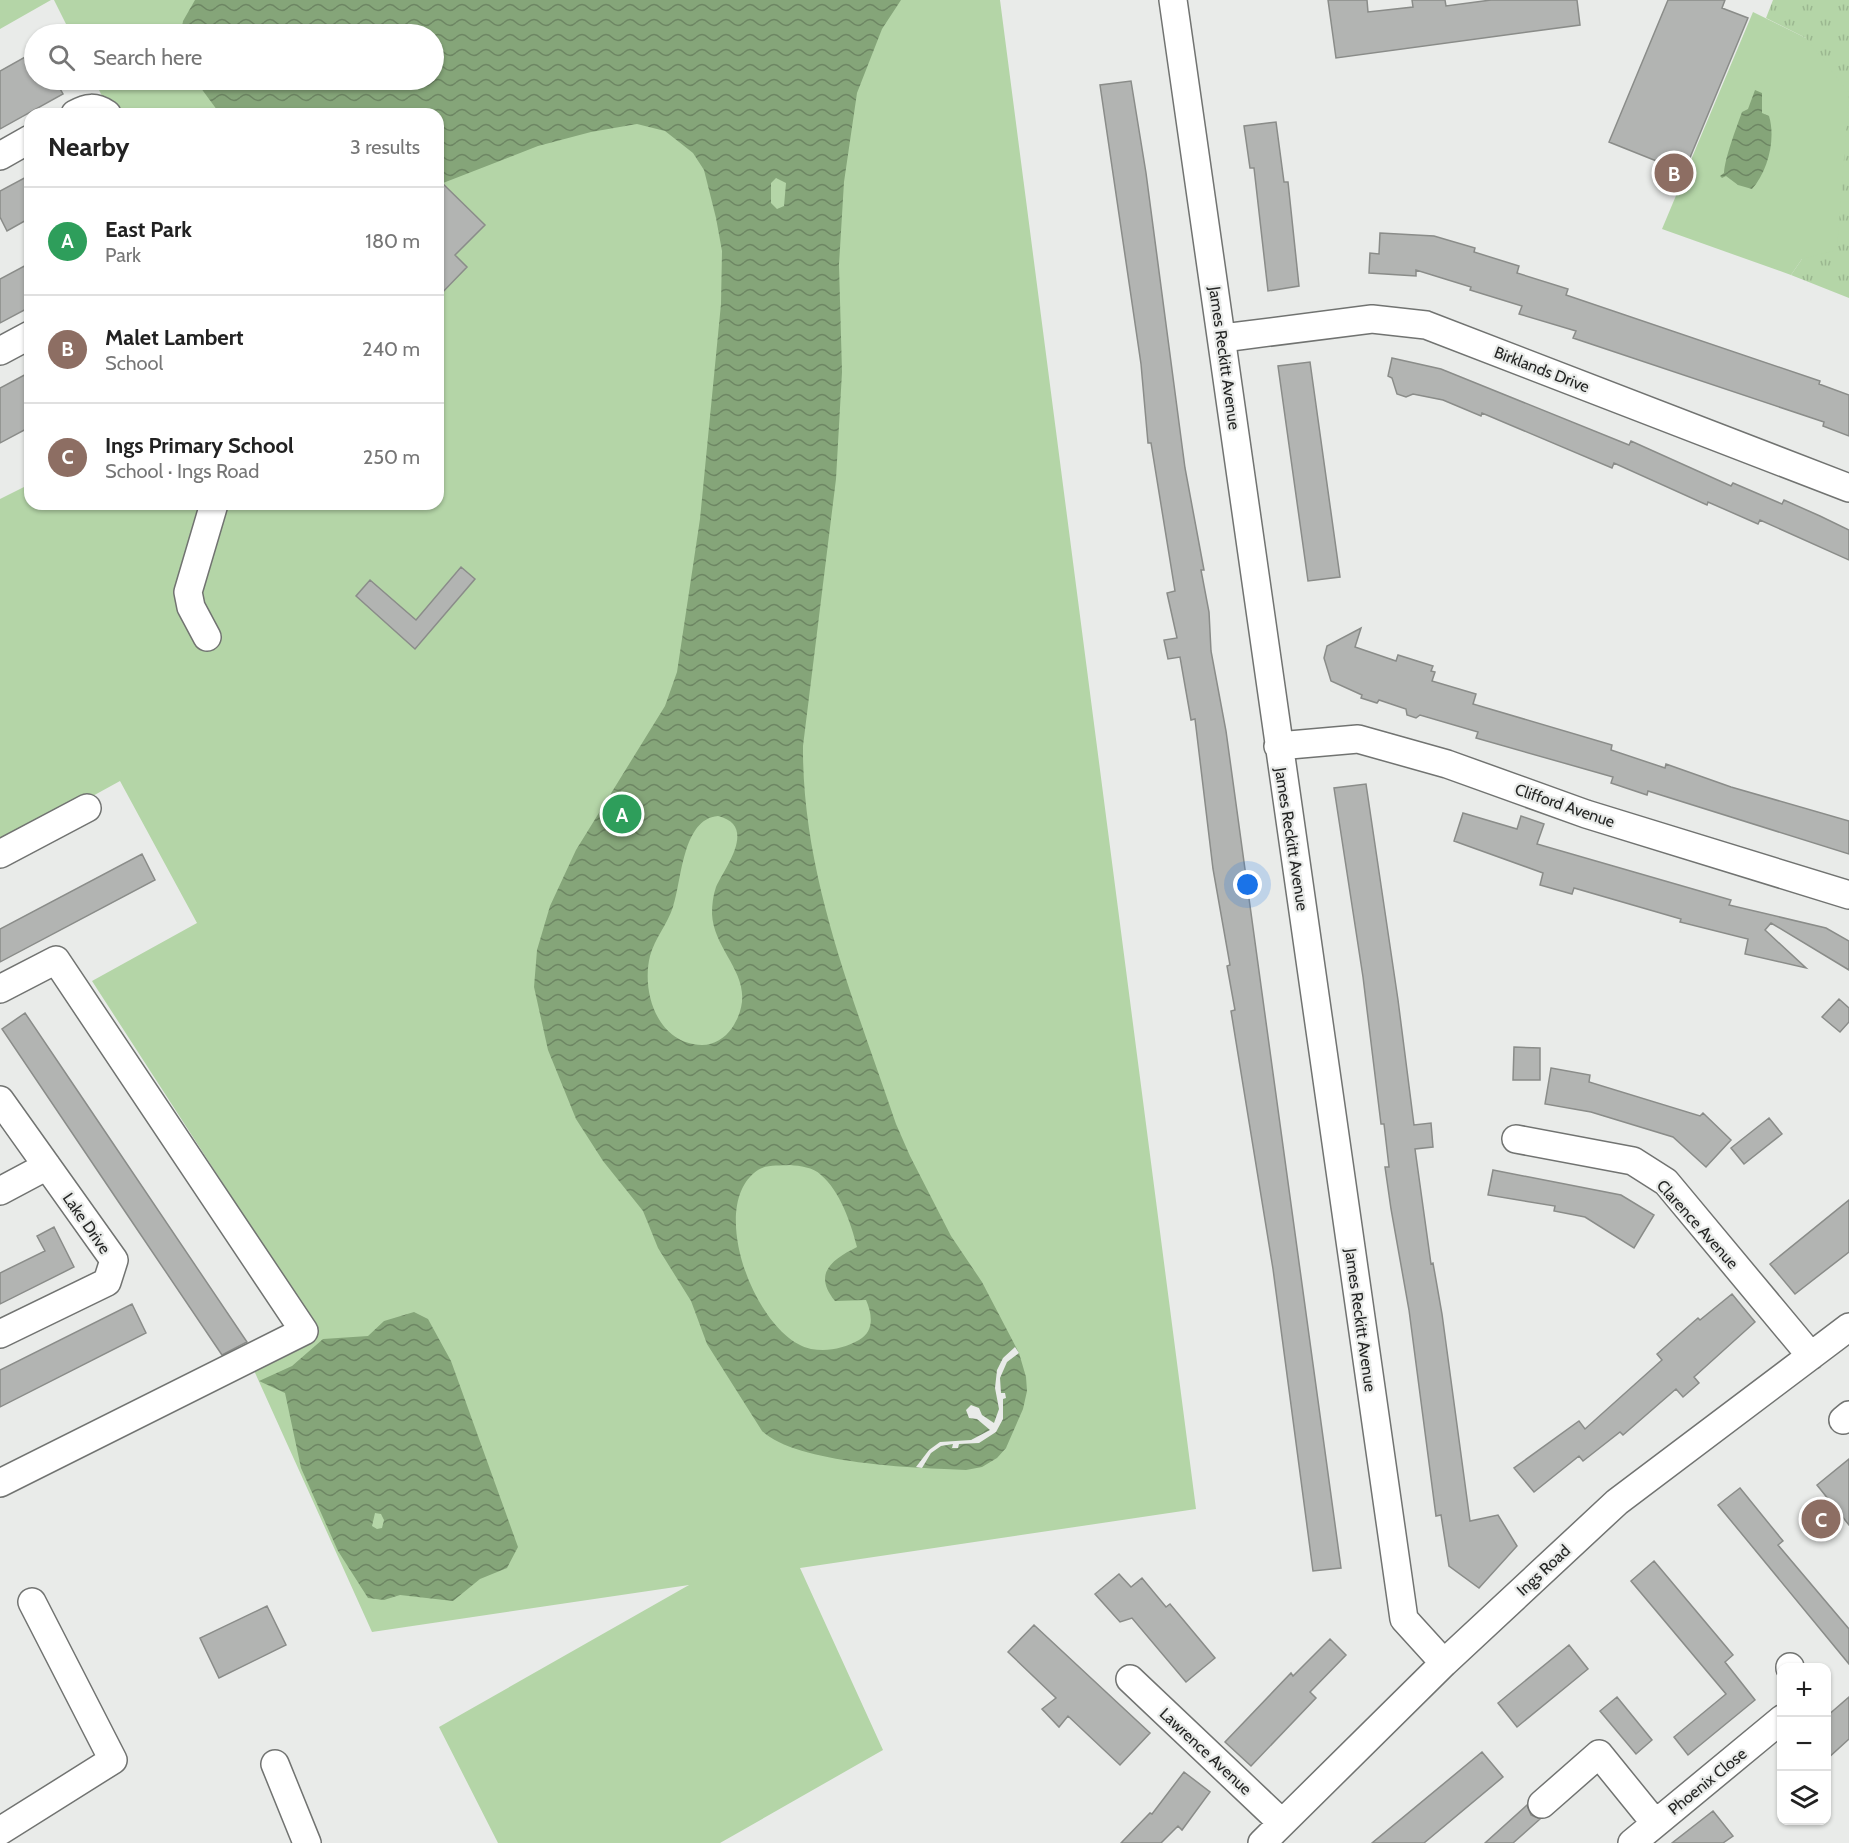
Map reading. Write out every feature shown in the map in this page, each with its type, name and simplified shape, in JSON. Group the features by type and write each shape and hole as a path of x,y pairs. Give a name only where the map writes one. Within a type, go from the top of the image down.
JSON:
{"street":[{"name":"James Reckitt Avenue","path":"1173,0 1404,1619 1444,1663"},
{"path":"0,156 24,142"},
{"name":"Birklands Drive","path":"1223,338 1372,319 1426,325 1849,488"},
{"path":"0,351 24,337"},
{"path":"207,637 191,607 188,592 212,510"},
{"name":"Clifford Avenue","path":"1278,746 1358,739 1447,764 1586,814 1849,895"},
{"path":"0,854 87,808"},
{"path":"0,989 56,960 304,1331 0,1483"},
{"name":"Lake Drive","path":"0,1100 114,1260 107,1282 0,1334"},
{"name":"Clarence Avenue","path":"1516,1139 1633,1161 1666,1182 1811,1356"},
{"path":"0,1191 47,1166"},
{"name":"Ings Road","path":"1262,1843 1444,1663 1617,1502 1848,1329"},
{"path":"0,1831 113,1760 32,1602"},
{"name":"Lawrence Avenue","path":"1130,1679 1281,1822"},
{"name":"Phoenix Close","path":"1632,1843 1777,1723"},
{"path":"1542,1804 1599,1754 1656,1823"},
{"path":"275,1764 307,1843"}],"green space":[{"path":"0,0 51,0 0,29"},
{"path":"54,0 1000,0 1196,1509 800,1568 883,1750 720,1843 498,1843 439,1727 689,1585 372,1632 252,1366 319,1332 92,981 197,923 120,781 0,847 0,499 24,487 24,510 444,510 444,108 108,108 99,90 444,90 444,24 66,24"},
{"path":"1773,0 1849,0 1849,298 1791,275 1802,259 1806,38 1766,18"},
{"path":"1753,12 1806,38 1849,93 1837,250 1802,259 1791,275 1662,229"}],"water":[{"path":"195,0 901,0 882,29 857,93 844,182 839,265 842,372 836,479 803,746 805,795 811,843 834,938 896,1124 951,1236 982,1282 1019,1353 1026,1377 1027,1391 1023,1409 1006,1448 997,1458 982,1467 966,1470 858,1462 802,1451 779,1442 762,1431 707,1344 691,1301 658,1248 643,1211 603,1161 576,1119 548,1050 534,987 537,950 550,906 576,850 665,706 677,672 700,519 721,304 722,251 704,170 693,153 665,131 637,124 591,132 538,146 444,183 444,108 216,108 202,90 444,90 444,24 183,24","holes":["776,178 786,183 784,206 777,209 771,203 771,183","718,816 730,821 736,828 737,838 731,858 716,887 712,914 720,943 740,982 742,996 740,1011 729,1032 715,1042 702,1045 674,1036 664,1026 651,1000 648,970 652,949 673,907 690,839 706,820","794,1165 814,1170 828,1182 839,1198 852,1228 857,1247 833,1262 828,1268 825,1282 828,1291 835,1301 866,1300 870,1311 870,1327 864,1336 853,1343 830,1350 811,1349 791,1340 772,1321 757,1297 744,1268 737,1239 736,1211 743,1187 762,1168"]},
{"path":"1755,90 1762,93 1762,113 1769,116 1772,135 1766,164 1758,182 1752,189 1738,185 1726,176 1722,178 1720,176 1724,173 1742,112 1748,109"},
{"path":"414,1312 428,1319 451,1361 518,1547 507,1568 480,1579 453,1601 400,1595 384,1600 368,1598 338,1551 301,1468 285,1393 259,1381 292,1366 323,1339 368,1336 384,1321","holes":["375,1513 381,1514 384,1520 382,1528 377,1529 372,1526"]}],"pier":[{"path":"1015,1347 1019,1353 1007,1362 1000,1378 1001,1393 1005,1393 1006,1398 1003,1399 1003,1419 996,1432 979,1443 959,1444 958,1448 952,1448 953,1444 941,1446 931,1453 922,1468 916,1467 929,1450 940,1442 971,1440 990,1430 977,1419 969,1418 966,1410 971,1405 979,1408 982,1415 994,1423 999,1409 995,1388 997,1370 1003,1358"}],"building":[{"path":"1328,0 1367,0 1368,12 1413,7 1412,0 1445,0 1446,6 1491,0 1577,0 1580,25 1336,58"},
{"path":"1668,0 1725,0 1722,8 1748,18 1684,172 1609,142"},
{"path":"24,58 24,90 61,90 63,94 38,108 24,108 24,116 0,129 0,71"},
{"path":"1131,81 1146,173 1185,468 1204,570 1201,570 1209,612 1211,651 1226,731 1341,1568 1313,1571 1273,1269 1231,1011 1235,1010 1227,966 1230,965 1213,869 1195,719 1191,720 1180,657 1168,659 1164,640 1177,638 1167,593 1175,591 1151,443 1148,443 1141,364 1100,85"},
{"path":"1276,122 1284,182 1288,182 1299,286 1268,291 1254,168 1250,168 1244,126"},
{"path":"24,178 24,221 7,231 0,217 0,191"},
{"path":"444,185 485,225 455,255 467,267 444,291"},
{"path":"1380,233 1434,236 1475,248 1474,252 1519,266 1517,273 1568,289 1566,295 1820,381 1819,384 1849,395 1849,436 1823,426 1824,422 1573,338 1576,331 1519,314 1522,306 1470,290 1471,287 1416,270 1416,276 1369,273 1370,253 1379,254"},
{"path":"24,266 24,310 0,323 0,279"},
{"path":"1392,358 1441,369 1629,445 1631,441 1731,486 1733,483 1782,504 1784,500 1849,530 1849,560 1760,520 1758,524 1708,502 1707,505 1614,463 1612,468 1482,413 1481,416 1443,400 1413,394 1406,397 1397,394 1392,378 1388,376"},
{"path":"1310,362 1340,577 1308,581 1278,366"},
{"path":"24,375 24,430 0,443 0,388"},
{"path":"461,567 475,579 415,649 356,596 370,580 416,620"},
{"path":"1361,628 1355,647 1396,661 1398,655 1433,666 1431,671 1435,672 1432,681 1476,694 1473,704 1612,745 1611,750 1665,768 1666,764 1731,787 1849,821 1849,854 1648,791 1647,795 1611,783 1613,777 1476,738 1478,732 1420,715 1416,718 1407,715 1406,709 1379,700 1377,703 1361,698 1362,695 1331,681 1324,658 1327,646"},
{"path":"1366,784 1414,1125 1431,1123 1433,1147 1415,1149 1431,1264 1433,1263 1442,1314 1470,1521 1498,1515 1517,1546 1479,1588 1449,1566 1441,1515 1436,1516 1409,1310 1385,1167 1389,1167 1384,1124 1381,1124 1363,977 1334,788"},
{"path":"1463,813 1517,829 1521,816 1544,824 1537,844 1731,900 1729,905 1826,928 1849,941 1849,970 1771,923 1765,930 1806,968 1745,954 1748,939 1680,922 1681,919 1574,888 1572,894 1540,885 1543,873 1454,841"},
{"path":"142,854 155,880 0,962 0,929"},
{"path":"1839,999 1849,1008 1849,1022 1840,1032 1822,1017"},
{"path":"25,1013 247,1342 222,1355 120,1204 2,1029"},
{"path":"1514,1047 1540,1048 1540,1080 1513,1080"},
{"path":"1551,1068 1590,1075 1589,1082 1700,1116 1703,1113 1731,1140 1706,1167 1673,1137 1591,1112 1545,1104"},
{"path":"1769,1118 1782,1134 1744,1164 1731,1148"},
{"path":"1493,1170 1621,1195 1654,1215 1634,1248 1585,1217 1554,1211 1555,1206 1488,1195"},
{"path":"1849,1200 1849,1252 1795,1294 1770,1264"},
{"path":"54,1227 74,1267 0,1304 0,1273 45,1251 37,1236"},
{"path":"1732,1294 1755,1322 1694,1377 1699,1383 1683,1397 1676,1389 1623,1435 1620,1432 1583,1461 1579,1456 1534,1492 1514,1468 1579,1421 1585,1429 1662,1360 1657,1354 1698,1318 1700,1320"},
{"path":"132,1304 146,1333 0,1407 0,1370"},
{"path":"1849,1459 1849,1525 1817,1485"},
{"path":"1740,1488 1783,1541 1778,1545 1849,1629 1849,1664 1718,1505"},
{"path":"1654,1561 1733,1655 1725,1662 1755,1700 1688,1755 1674,1737 1726,1694 1631,1581"},
{"path":"1119,1574 1131,1587 1142,1578 1166,1607 1170,1604 1215,1658 1186,1682 1132,1618 1120,1622 1095,1594"},
{"path":"267,1606 286,1645 219,1678 200,1638"},
{"path":"1034,1625 1150,1733 1120,1765 1068,1716 1059,1727 1042,1709 1056,1698 1008,1652"},
{"path":"1330,1639 1346,1655 1310,1692 1316,1698 1251,1766 1225,1742 1291,1673 1293,1676"},
{"path":"1569,1645 1588,1669 1517,1727 1498,1703"},
{"path":"1617,1697 1652,1740 1636,1754 1600,1711"},
{"path":"1849,1697 1849,1739 1831,1755 1831,1717 1831,1713"},
{"path":"1482,1752 1503,1777 1424,1843 1372,1843"},
{"path":"1184,1772 1210,1792 1182,1830 1178,1826 1161,1843 1121,1843 1150,1813 1152,1814"},
{"path":"1527,1805 1531,1815 1540,1819 1513,1843 1485,1843"},
{"path":"1713,1811 1733,1836 1723,1843 1672,1843"}],"place":[{"name":"Malet Lambert","path":"1674,173"},
{"name":"East Park","path":"622,814"},
{"name":"Ings Primary School","path":"1821,1519"}]}
